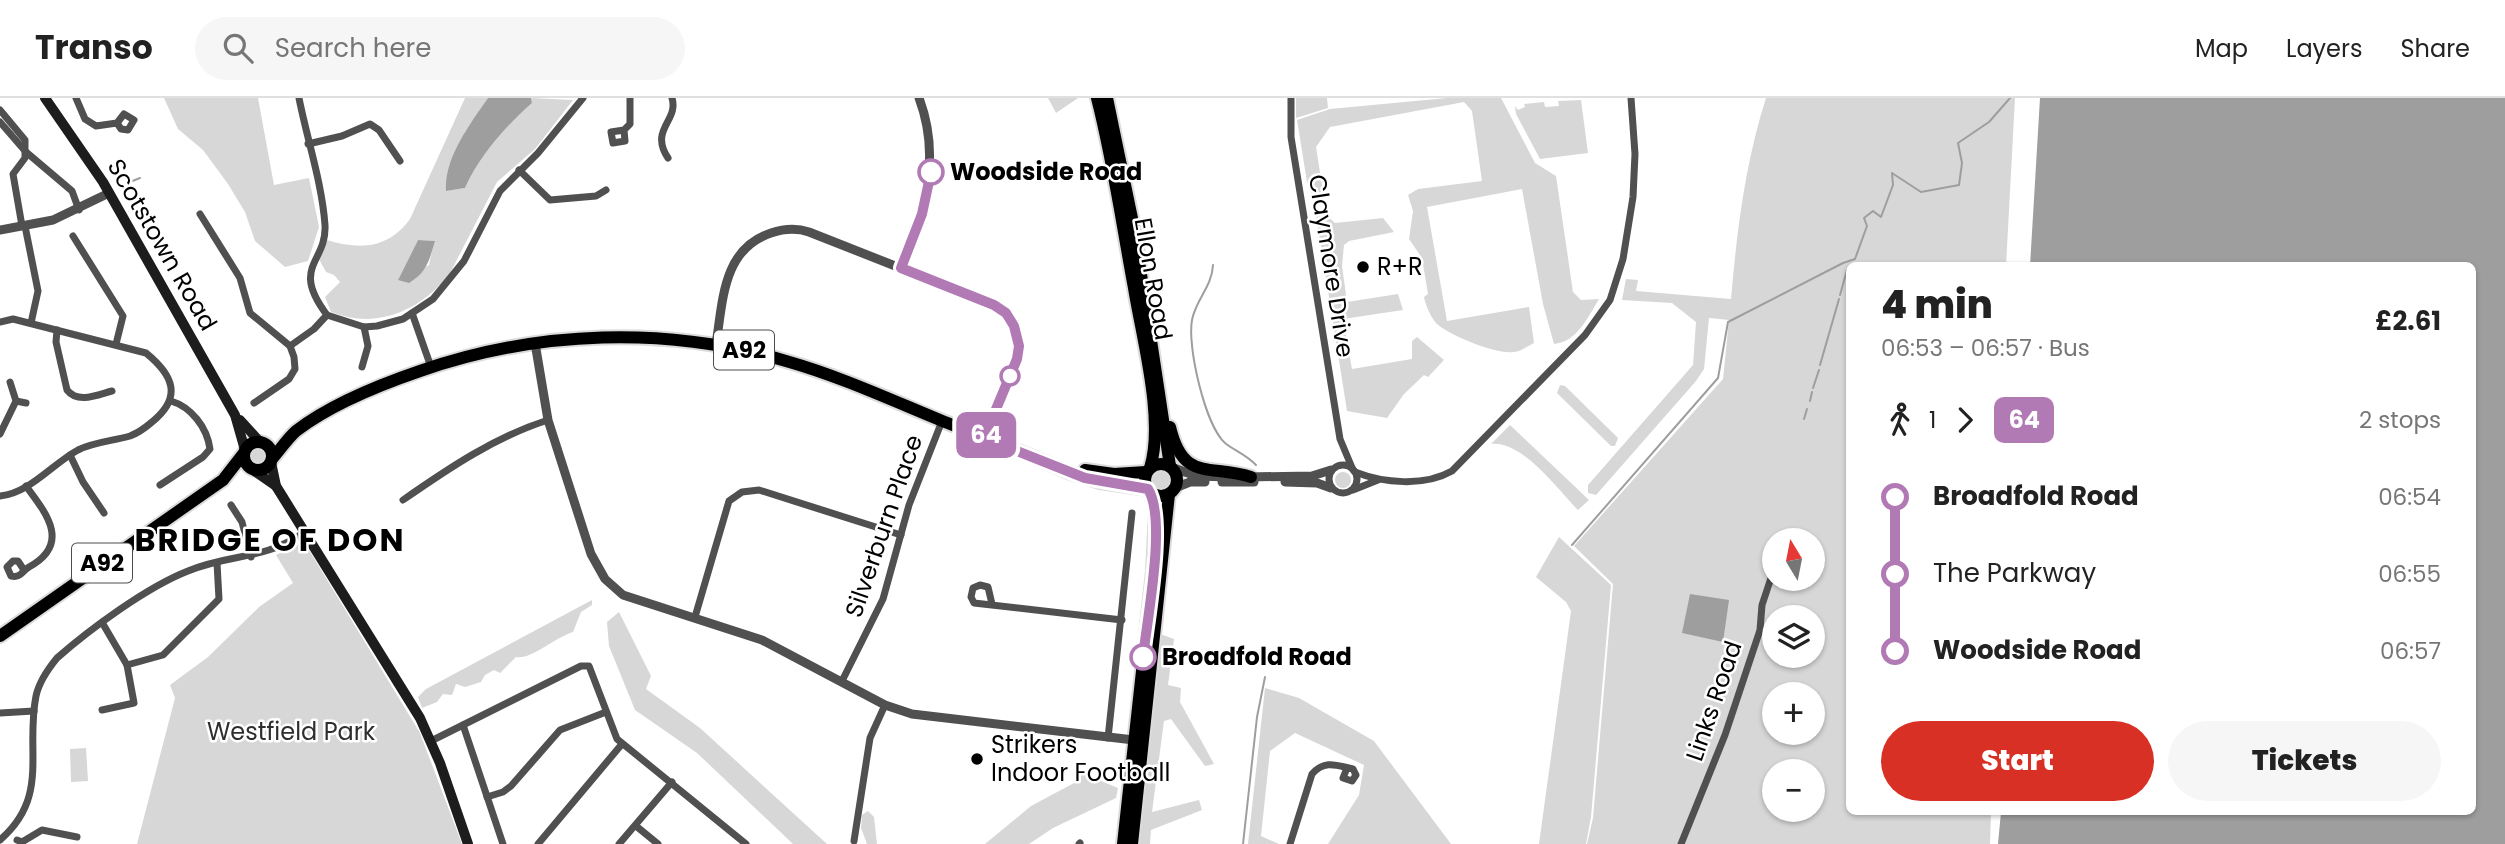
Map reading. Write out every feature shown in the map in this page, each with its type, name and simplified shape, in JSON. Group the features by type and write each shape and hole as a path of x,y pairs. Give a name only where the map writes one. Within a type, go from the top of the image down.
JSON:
{"main road":[{"name":"Scotstown Road","path":"46,98 109,193 235,415"},
{"name":"Ellon Road","path":"1097,98 1114,174 1150,387 1156,438 1148,470"},
{"name":"Ellon Road","path":"1107,98 1134,228 1172,467"},
{"name":"A92","path":"223,480 251,444 295,432 359,396 431,367 535,343 615,337 716,344 818,371 1085,478 1149,490 1157,496 1172,491"},
{"path":"1160,389 1175,446 1185,461 1203,470 1251,477"},
{"path":"235,415 271,449 276,486"},
{"path":"235,415 245,452 245,463 276,486 431,741 468,844"},
{"name":"A92","path":"0,636 223,480 253,469 264,469 295,432"},
{"name":"A92","path":"1053,465 1114,474 1148,470 1160,463 1172,467"},
{"path":"1132,844 1172,491 1178,478 1172,467"},
{"path":"1123,844 1156,523 1155,503 1145,481 1148,470"}],"street":[{"path":"76,98 90,124 106,126 117,123"},
{"path":"299,98 325,228 311,279 315,295 327,315 364,327 391,323 412,313 448,284 464,261 499,191 538,153 583,98"},
{"path":"624,131 630,124 630,98"},
{"path":"668,158 662,150 661,137 673,110 672,98"},
{"path":"901,268 922,214 931,172 930,139 919,98"},
{"name":"Claymore Drive","path":"1291,98 1291,136 1340,439 1354,471"},
{"path":"1172,467 1201,477 1251,477 1312,476 1344,465 1379,480 1427,480 1452,471 1591,328 1616,286 1633,197 1635,154 1631,98"},
{"path":"0,110 23,136 26,152 13,174 38,291 31,323"},
{"path":"0,122 26,152 72,191 79,210"},
{"path":"308,144 342,136 370,124 396,148 400,161"},
{"path":"519,170 550,200 598,200 606,190"},
{"path":"0,230 53,220 79,210 109,193"},
{"path":"200,214 240,278 250,313 290,346 295,369 289,379 254,403"},
{"path":"716,344 732,265 744,248 764,236 786,230 804,231 994,305 1006,313 1014,326 1019,346 1017,359 984,438"},
{"path":"73,236 122,316 116,344"},
{"path":"412,313 431,367"},
{"path":"290,346 314,329 327,315"},
{"path":"0,322 13,319 146,353 162,367 172,389 171,401 163,413 141,431 79,450 26,486 10,495 0,496"},
{"path":"362,367 368,346 364,327"},
{"path":"57,330 56,342 67,390 71,395 81,398 112,391"},
{"path":"535,343 548,419 586,541 600,572 623,595 762,640 885,705 923,716 1134,740"},
{"path":"0,434 16,401 10,382"},
{"path":"16,401 26,403"},
{"path":"160,485 203,457 209,449 209,439 191,410 171,401"},
{"path":"403,500 489,444 548,419"},
{"name":"Silverburn Place","path":"842,681 883,599 918,480 942,421"},
{"name":"Claymore Drive","path":"1333,469 1340,439"},
{"path":"70,455 83,482 104,513"},
{"path":"1331,488 1328,477 1333,469"},
{"path":"1352,490 1357,482 1354,471"},
{"path":"1172,491 1189,482 1313,482 1340,494 1379,480"},
{"path":"24,570 47,553 52,533 48,517 26,486"},
{"path":"695,617 729,501 742,492 759,490 901,535"},
{"path":"230,505 242,522 251,557"},
{"path":"1108,738 1132,513"},
{"path":"0,840 25,809 32,790 34,711 38,691 57,658 165,582 187,571 251,557 282,547 305,532"},
{"path":"127,665 163,655 209,613 219,599 217,563"},
{"name":"Links Road","path":"1681,844 1725,735 1760,630 1762,605 1766,592"},
{"path":"992,604 1122,620"},
{"path":"102,710 134,703 127,665 103,624"},
{"path":"431,741 581,666 589,666 612,731 622,744 673,782 746,844"},
{"path":"854,841 870,738 885,705"},
{"path":"0,713 34,711"},
{"path":"487,797 503,792 511,786 560,730 606,712"},
{"path":"463,725 503,844"},
{"path":"538,844 622,744"},
{"path":"1290,844 1312,774 1326,764 1346,768"},
{"path":"620,844 673,782"},
{"path":"636,826 658,844"},
{"path":"9,832 17,842 22,842 42,830 77,837"}],"green space":[{"path":"164,98 258,98 274,185 309,178 319,227 308,261 285,267 255,241 245,212 228,184 203,150 178,129"},
{"path":"465,98 488,98 465,132 446,191 465,188 486,153 532,103 531,98 573,100 535,149 497,182 449,275 437,288 411,307 381,318 348,317 331,312 325,297 340,282 334,275 326,272 319,259 327,240 362,246 373,244 392,236 410,219","holes":["418,240 434,241 429,265 398,280"]},
{"path":"1048,98 1078,98 1056,113"},
{"path":"1296,98 1327,98 1328,108 1296,118"},
{"path":"1447,98 1501,98 1535,163 1556,176 1573,292 1581,300 1599,299 1581,328 1569,339 1554,344 1543,304 1522,189 1427,207 1447,321 1529,307 1534,343 1514,352 1485,347 1442,328 1427,307 1424,297 1428,294 1422,258 1409,239 1413,211 1408,195 1418,189 1482,181 1472,111 1464,102 1330,127 1316,147 1324,198 1314,200 1307,182 1297,120 1330,109"},
{"path":"1766,98 2015,98 2006,262 1846,262 1846,815 1991,815 1990,844 1587,844 1593,818 1613,584 1574,546 1723,379 1729,320 1709,318 1704,369 1696,381 1596,495 1588,493 1588,485 1693,365 1696,322 1672,303 1622,300 1626,279 1638,280 1636,291 1731,299 1743,197"},
{"path":"1581,100 1588,153 1540,159 1516,114 1515,106 1518,110 1525,107 1524,104 1544,102 1545,107 1559,106 1558,101"},
{"path":"1322,212 1335,223 1383,218 1394,232 1349,241 1344,245 1342,266 1347,302 1398,294 1403,310 1343,319 1352,369 1412,359 1412,341 1417,337 1444,360 1428,377 1424,375 1404,394 1387,418 1347,411 1316,214"},
{"path":"1560,385 1565,386 1618,438 1615,446 1611,446 1557,393"},
{"path":"1510,425 1589,500 1578,510 1527,458 1503,445 1491,444"},
{"path":"254,447 262,447 267,456 265,463 254,465 249,460 249,452"},
{"path":"1161,468 1172,475 1173,480 1166,491 1161,492 1150,485 1149,480 1156,469"},
{"path":"1340,472 1346,472 1351,480 1349,486 1340,488 1335,483 1335,477"},
{"path":"1559,537 1611,585 1591,817 1586,844 1539,844 1571,611 1566,602 1536,577"},
{"name":"Westfield Park","path":"301,543 306,545 420,733 462,844 137,844 175,698 170,685 208,657 259,607 293,583 276,555"},
{"path":"592,600 592,605 581,612 573,632 536,652 516,657 500,673 494,670 485,675 481,682 465,687 456,684 452,695 443,694 437,702 422,708 418,697 426,689"},
{"path":"619,612 651,676 646,689 700,728 827,844 793,844 697,753 635,710 609,646 607,622"},
{"path":"1160,634 1174,639 1168,685 1181,688 1180,702 1214,764 1205,766 1171,719 1164,721 1152,812 1199,800 1202,810 1151,830 1150,844 1137,844"},
{"path":"1265,688 1299,698 1374,741 1451,844 1328,844 1359,795 1364,765 1295,733 1270,751 1261,836 1279,844 1248,844"},
{"path":"86,748 88,781 71,782 70,749"},
{"path":"1077,771 1118,788 1116,798 1053,828 1029,844 985,844 1031,806 1076,782"},
{"path":"868,811 874,817 877,844 867,844 861,828 862,815"}],"shaded area":[{"path":"488,98 531,98 532,103 494,142 465,188 446,191 446,179 454,154 466,130"},
{"path":"2040,98 2505,98 2505,844 1998,844 2001,815 2476,815 2476,262 2030,262"},
{"path":"418,240 435,241 426,265 420,275 409,283 398,280"},
{"path":"1690,594 1729,600 1723,642 1682,633"}],"waterway":[{"path":"1572,545 1718,378 1728,322 1855,259 1867,226 1864,218 1873,211 1881,217 1893,185 1892,173 1921,192 1959,185 1962,163 1958,143 1989,122 2010,98"},
{"path":"120,186 140,178"},
{"path":"1213,265 1210,280 1192,320 1195,366 1204,403 1218,434 1225,443 1256,465"},
{"path":"1840,295 1846,274"},
{"path":"1820,365 1839,299"},
{"path":"1813,388 1819,370"},
{"path":"1810,401 1812,392"},
{"path":"1804,419 1807,409"},
{"path":"1243,844 1257,717 1265,677"}],"bus line":[{"name":"64","path":"931,172 922,214 901,268 1000,309 1014,326 1018,342 1017,359 984,438 1085,478 1148,489 1155,503 1153,571 1143,657"}],"place":[{"name":"Woodside Road","path":"931,172"},
{"name":"R+R","path":"1363,267"},
{"name":"Broadfold Road","path":"1143,657"},
{"name":"Strikers Indoor Football","path":"977,759"}],"district":[{"name":"BRIDGE OF DON","path":"270,540"}]}
